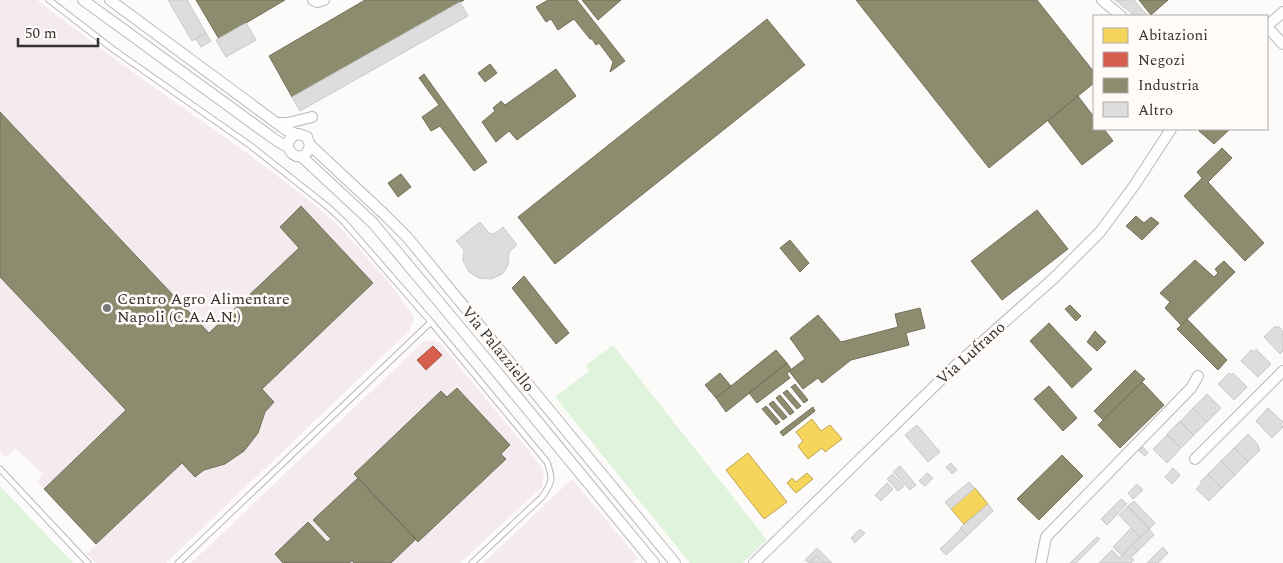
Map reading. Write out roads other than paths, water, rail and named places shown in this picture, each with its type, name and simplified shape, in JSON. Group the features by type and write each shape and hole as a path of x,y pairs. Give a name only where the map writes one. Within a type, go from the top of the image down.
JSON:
{"street":[{"path":"83,0 288,147 291,153 301,156 308,152 304,138 290,139 288,147"},
{"name":"Via Palazziello","path":"110,0 276,123 304,138 384,213 407,237 675,563"},
{"path":"312,0 317,2 324,0"},
{"path":"1102,0 1120,15"},
{"path":"1268,25 1283,12"},
{"path":"1268,27 1283,44"},
{"path":"276,123 288,123 312,117"},
{"name":"Via Lufrano","path":"754,563 948,372 1053,279 1100,232 1134,186 1170,130"},
{"name":"Via Palazziello","path":"301,156 373,224 654,563"},
{"path":"1196,459 1283,371"},
{"path":"1041,563 1046,537 1191,388 1198,376"}],"lane":[{"path":"49,0 114,50 250,146 328,206 431,322 547,462 551,475 550,485 542,497 472,563"},
{"path":"178,563 431,322"},
{"path":"0,469 88,563"}],"place":[{"name":"Centro Agro Alimentare Napoli (C.A.A.N.)","path":"107,308"}]}
